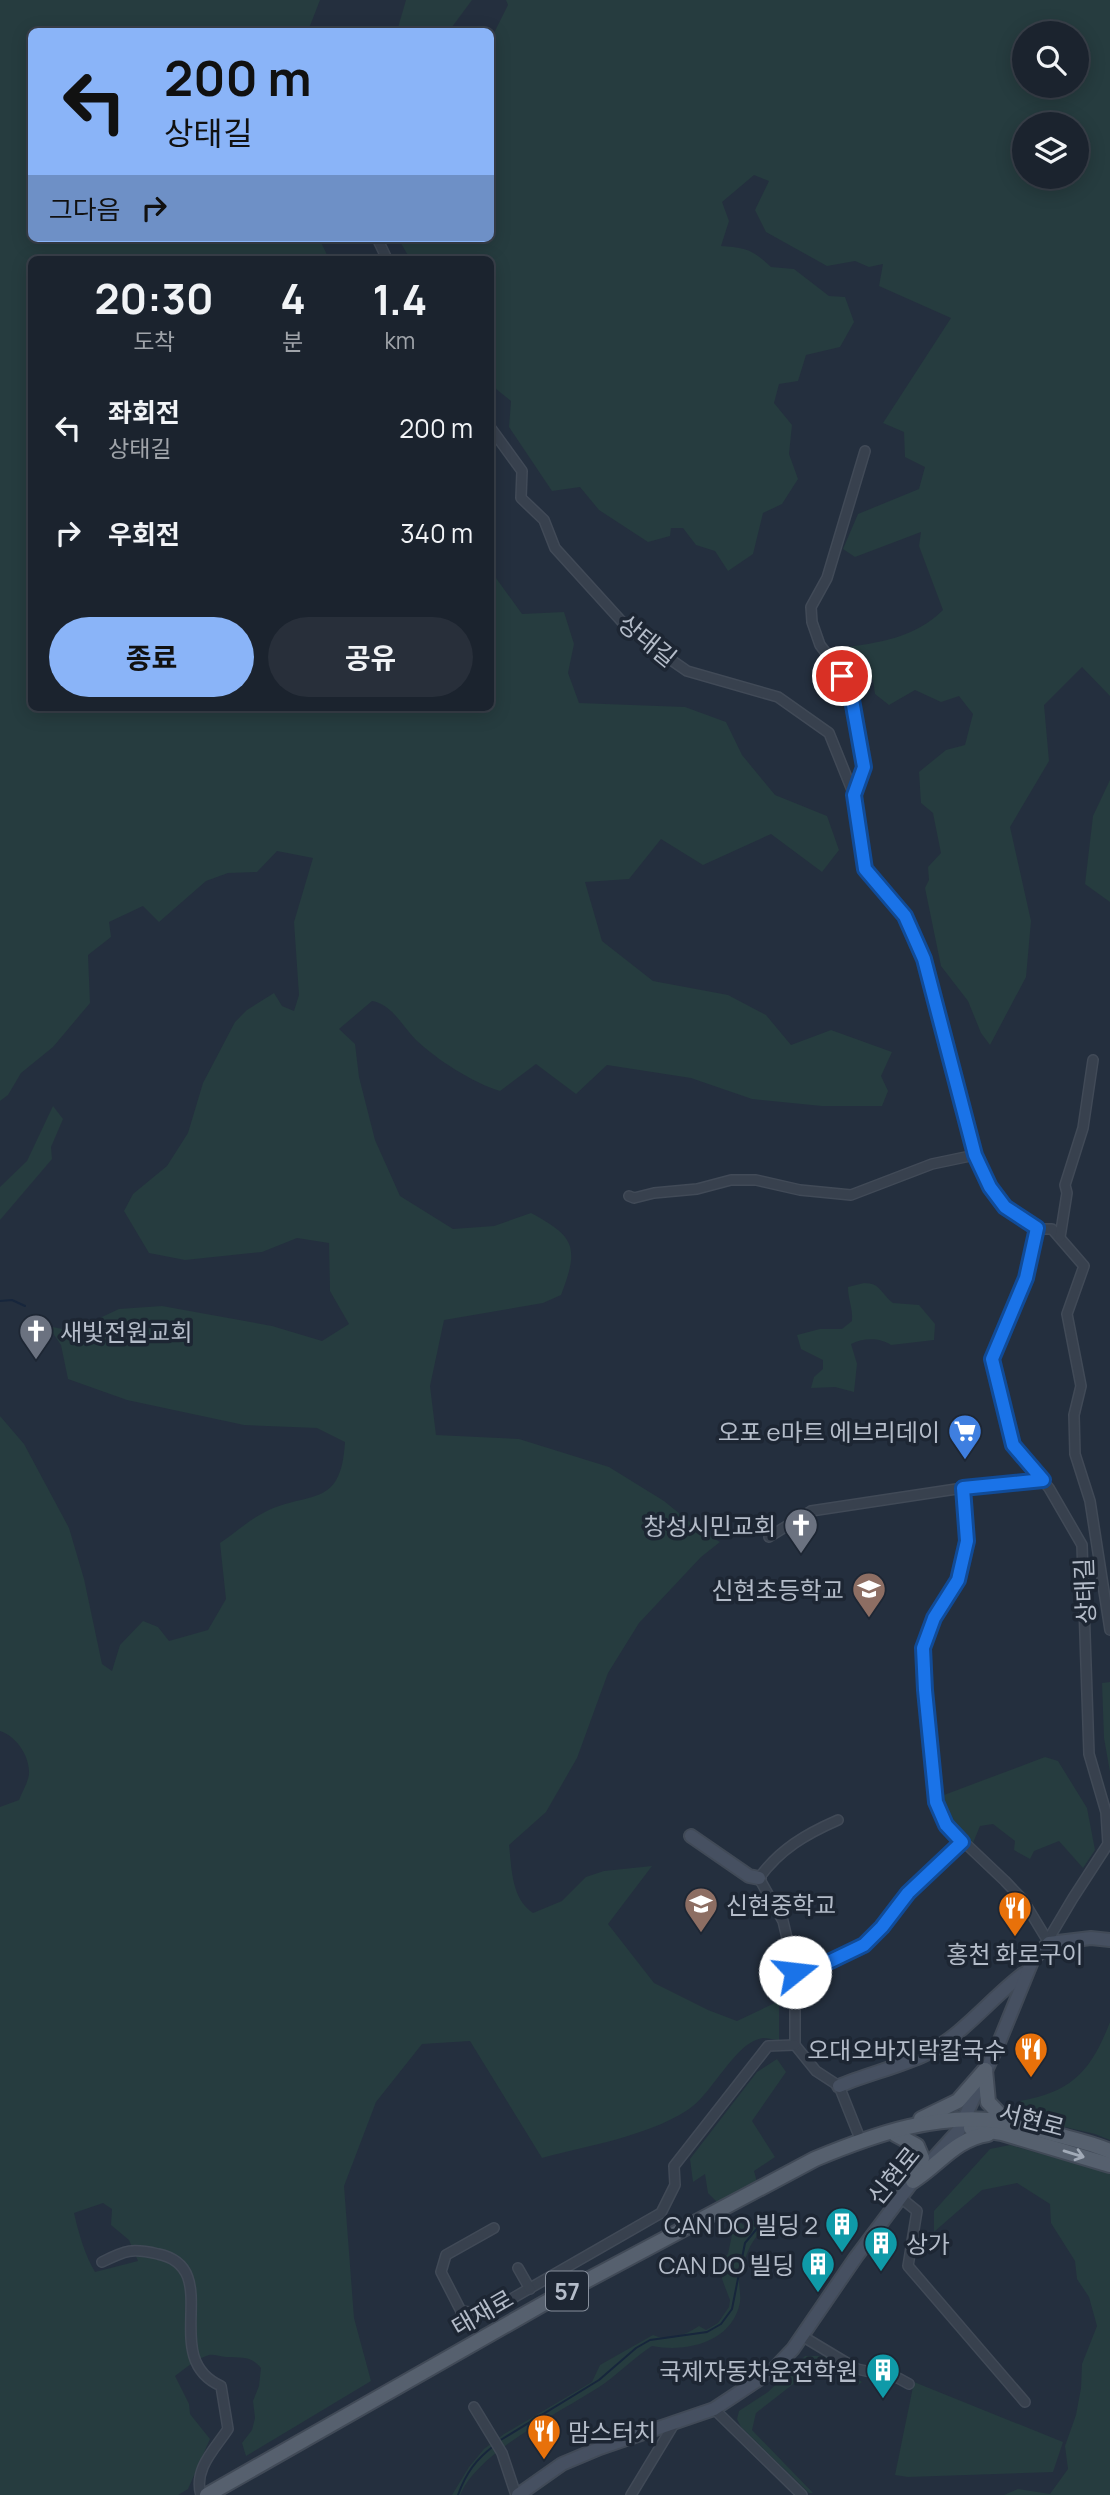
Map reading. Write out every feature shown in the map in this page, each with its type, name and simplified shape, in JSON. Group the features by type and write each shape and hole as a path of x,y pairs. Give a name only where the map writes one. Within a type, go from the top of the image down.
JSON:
{"main road":[{"path":"691,1836 750,1876 759,1878"},
{"path":"1049,1943 1091,1938 1110,1940"},
{"name":"신현로","path":"517,2495 562,2464 600,2448 714,2409 773,2370 802,2336 913,2181 962,2124 1033,1959 1049,1943"},
{"path":"839,2086 927,2053 986,2009 1000,1993 1027,1972"},
{"path":"986,2009 1008,2018"},
{"path":"913,2181 964,2142 1004,2127 988,2102 985,2070"},
{"path":"815,2159 859,2136 891,2131 949,2107 966,2094 985,2070"},
{"name":"서현로","path":"941,2124 1004,2127 1110,2151"},
{"name":"태재로","path":"207,2495 550,2300 815,2159 891,2131 941,2124"},
{"name":"서현로","path":"1004,2127 1110,2165"},
{"path":"891,2131 917,2146 922,2158 913,2181"},
{"name":"태재로","path":"218,2495 628,2263 830,2157 891,2131"}],"street":[{"name":"상태길","path":"494,432 522,471 521,498 544,520 555,548 624,624 687,671 778,697 829,733 854,795 865,869 905,916 924,959 975,1155 990,1187 1005,1207 1037,1228 1026,1278 992,1359 1013,1445 1043,1480 1082,1545 1089,1754 1106,1812 1108,1844 1073,1898 1049,1943"},
{"name":"상태길","path":"854,795 864,767 849,683 820,645 812,622 811,607 827,578 865,451"},
{"path":"1060,1237 1067,1193 1065,1185 1083,1128 1093,1060"},
{"path":"629,1196 634,1198 714,1186 731,1180 756,1180 800,1190 851,1195 932,1164 975,1155"},
{"path":"1037,1228 1052,1229 1084,1266 1067,1314 1081,1385 1074,1415 1075,1454 1090,1500 1110,1630"},
{"path":"769,1537 811,1511 963,1488 1043,1480"},
{"path":"963,1488 967,1541 958,1580 934,1618 923,1648 936,1802 946,1825 1023,1900 1049,1943"},
{"path":"1076,1535 1094,1533"},
{"path":"838,1820 806,1834 772,1860 759,1878 783,1920 795,1972 795,2045 816,2071 839,2086 859,2136"},
{"path":"795,1972 812,1970 864,1945 882,1927 908,1893 962,1842"},
{"path":"494,2228 446,2255 441,2272 461,2311 485,2315 661,2213 675,2186 674,2166 768,2046 795,2045"},
{"path":"901,2197 917,2211 908,2266 1025,2402"},
{"path":"102,2262 128,2249 172,2257 186,2270 192,2306 190,2343 209,2381 221,2386 229,2429 206,2461 199,2476 201,2495"},
{"path":"517,2268 530,2289"},
{"path":"802,2336 857,2369 898,2378 909,2384"},
{"path":"474,2407 502,2453 517,2495"},
{"path":"714,2409 802,2495"},
{"path":"631,2495 674,2424"}],"green space":[{"path":"0,0 320,0 309,28 28,28 28,242 321,242 328,256 28,256 28,711 494,711 494,577 496,578 522,614 564,612 574,644 568,673 579,703 685,707 726,722 742,755 775,795 827,816 839,850 822,872 771,834 703,865 661,839 629,879 585,882 602,941 653,981 728,995 766,1015 791,1045 831,1030 892,1052 881,1076 888,1091 882,1106 822,1106 752,1099 691,1078 607,1065 576,1094 536,1064 500,1091 455,1070 434,1055 416,1040 391,1011 379,1003 372,1001 339,1029 355,1044 359,1077 375,1140 400,1196 453,1229 494,1226 531,1213 557,1229 570,1245 570,1266 561,1295 543,1303 444,1320 430,1386 436,1435 519,1439 609,1467 664,1501 701,1531 720,1542 701,1557 639,1623 608,1673 577,1758 546,1812 509,1845 512,1873 520,1899 533,1913 562,1901 586,1877 604,1871 652,1866 608,1924 654,1983 708,2010 737,2021 779,2001 779,2040 763,2038 753,2041 733,2058 696,2104 670,2120 616,2139 542,2158 470,2041 422,2044 376,2102 344,2186 354,2318 371,2381 246,2456 242,2443 252,2430 255,2418 253,2401 259,2386 261,2368 253,2361 241,2357 211,2355 196,2361 175,2376 189,2404 190,2414 210,2439 188,2489 178,2495 0,2495 0,1807 19,1800 29,1767 21,1748 11,1737 0,1731 0,1416 24,1444 69,1528 84,1579 102,1664 112,1671 120,1645 143,1621 158,1627 169,1641 208,1630 226,1599 220,1543 265,1512 320,1494 330,1488 337,1479 345,1442 317,1428 244,1425 127,1400 68,1379 61,1345 48,1326 72,1331 119,1309 162,1306 272,1326 322,1341 349,1324 330,1291 329,1243 297,1238 262,1252 185,1260 149,1253 124,1211 133,1194 167,1166 188,1133 203,1083 235,1022 247,1010 274,993 282,1006 294,1011 299,995 294,922 313,858 277,851 257,872 228,873 206,881 159,922 143,906 109,922 111,937 88,955 90,1003 53,1047 21,1073 8,1095 0,1101","holes":["103,2203 112,2209 111,2225 129,2240 138,2261 95,2272 85,2251 74,2213"]},
{"path":"406,0 472,0 451,28 398,28"},
{"path":"506,0 1110,0 1110,696 1082,667 1044,705 1049,761 1010,827 1031,921 1026,977 990,1045 981,1033 968,1001 941,966 925,888 929,880 928,867 941,853 933,813 921,803 919,772 946,750 965,745 973,714 959,696 941,702 915,690 889,705 875,694 873,680 856,670 840,648 895,638 920,627 943,610 919,546 921,532 855,557 843,549 858,514 919,489 925,467 905,457 904,432 883,423 951,318 879,286 883,264 869,267 855,261 827,266 766,232 755,210 769,181 754,175 722,202 729,221 721,246 748,251 759,256 771,267 794,269 829,296 845,297 854,322 840,347 806,355 798,381 779,384 774,403 792,425 789,454 798,479 782,504 763,513 753,554 728,571 715,551 696,545 683,528 671,528 670,536 648,542 599,510 580,487 552,491 509,427 511,401 494,387 494,256 408,256 400,242 494,242 494,33 508,5"},
{"path":"1110,780 1110,902 1085,884 1093,816"},
{"path":"53,1106 63,1119 51,1147 52,1159 0,1220 0,1187 27,1161"},
{"path":"864,1283 877,1287 893,1303 919,1305 935,1324 934,1340 891,1345 876,1340 855,1342 851,1344 857,1364 854,1392 835,1387 811,1388 814,1377 823,1369 823,1360 801,1349 797,1335 820,1329 842,1329 852,1321 848,1287"},
{"path":"1110,1682 1110,1772 1104,1738 1102,1683"},
{"path":"1045,1757 1058,1761 1087,1808 1095,1850 1083,1868 1059,1841 1034,1851 1030,1859 1014,1850 1015,1841 993,1824 980,1826 973,1843 946,1813 944,1795"},
{"path":"1110,2022 1110,2140 1013,2115 1020,2101 1053,2092 1077,2076 1095,2054"},
{"path":"777,2059 786,2072 752,2121 775,2157 754,2171 757,2182 717,2202 708,2193 705,2174 693,2182 690,2159 757,2072"},
{"path":"1010,2145 1110,2173 1110,2495 1004,2495 1018,2489 1050,2494 1068,2469 1065,2446 1076,2415 1082,2364 1097,2326 1089,2297 1077,2279 1075,2261 1051,2223 1050,2204 1017,2183 982,2190 934,2232 934,2211 990,2149"},
{"path":"767,2214 772,2218 754,2241 743,2264 739,2280 740,2302 736,2316 728,2327 706,2342 693,2346 652,2346 605,2383 503,2447 470,2478 460,2495 452,2495 484,2449 504,2434 592,2382 600,2365 653,2335 665,2338 677,2336 699,2326 706,2330 718,2323 729,2307 730,2300 722,2279 723,2258 728,2254 734,2225 741,2223 745,2226"},
{"path":"805,2356 827,2356 833,2365 862,2382 858,2385 824,2369 810,2371 756,2413 752,2430 813,2493 809,2493 741,2427 737,2419 739,2411 768,2392"},
{"path":"914,2382 1063,2442 1053,2472 908,2477 895,2475"}],"waterway":[{"path":"0,1301 12,1300 25,1306"},
{"path":"499,2441 599,2380 636,2348 650,2340 707,2332 721,2324 732,2309 745,2243 769,2214"},
{"path":"458,2495 472,2467 495,2445"}],"place":[{"name":"새빛전원교회","path":"36,1361"},
{"name":"오포 e마트 에브리데이","path":"965,1461"},
{"name":"창성시민교회","path":"801,1555"},
{"name":"신현초등학교","path":"869,1619"},
{"name":"신현중학교","path":"701,1934"},
{"name":"홍천 화로구이","path":"1015,1938"},
{"name":"오대오바지락칼국수","path":"1031,2079"},
{"name":"CAN DO 빌딩 2","path":"842,2254"},
{"name":"상가","path":"881,2273"},
{"name":"CAN DO 빌딩","path":"818,2294"},
{"name":"국제자동차운전학원","path":"883,2400"},
{"name":"맘스터치","path":"544,2461"}],"route":[{"path":"795,1972 812,1970 864,1945 882,1927 908,1893 962,1842 946,1825 936,1802 923,1648 934,1618 958,1580 967,1541 963,1488 1043,1480 1013,1445 992,1359 1026,1278 1037,1228 1005,1207 990,1187 973,1149 924,959 905,916 865,869 854,795 862,779 864,767 849,683 842,676"}]}
